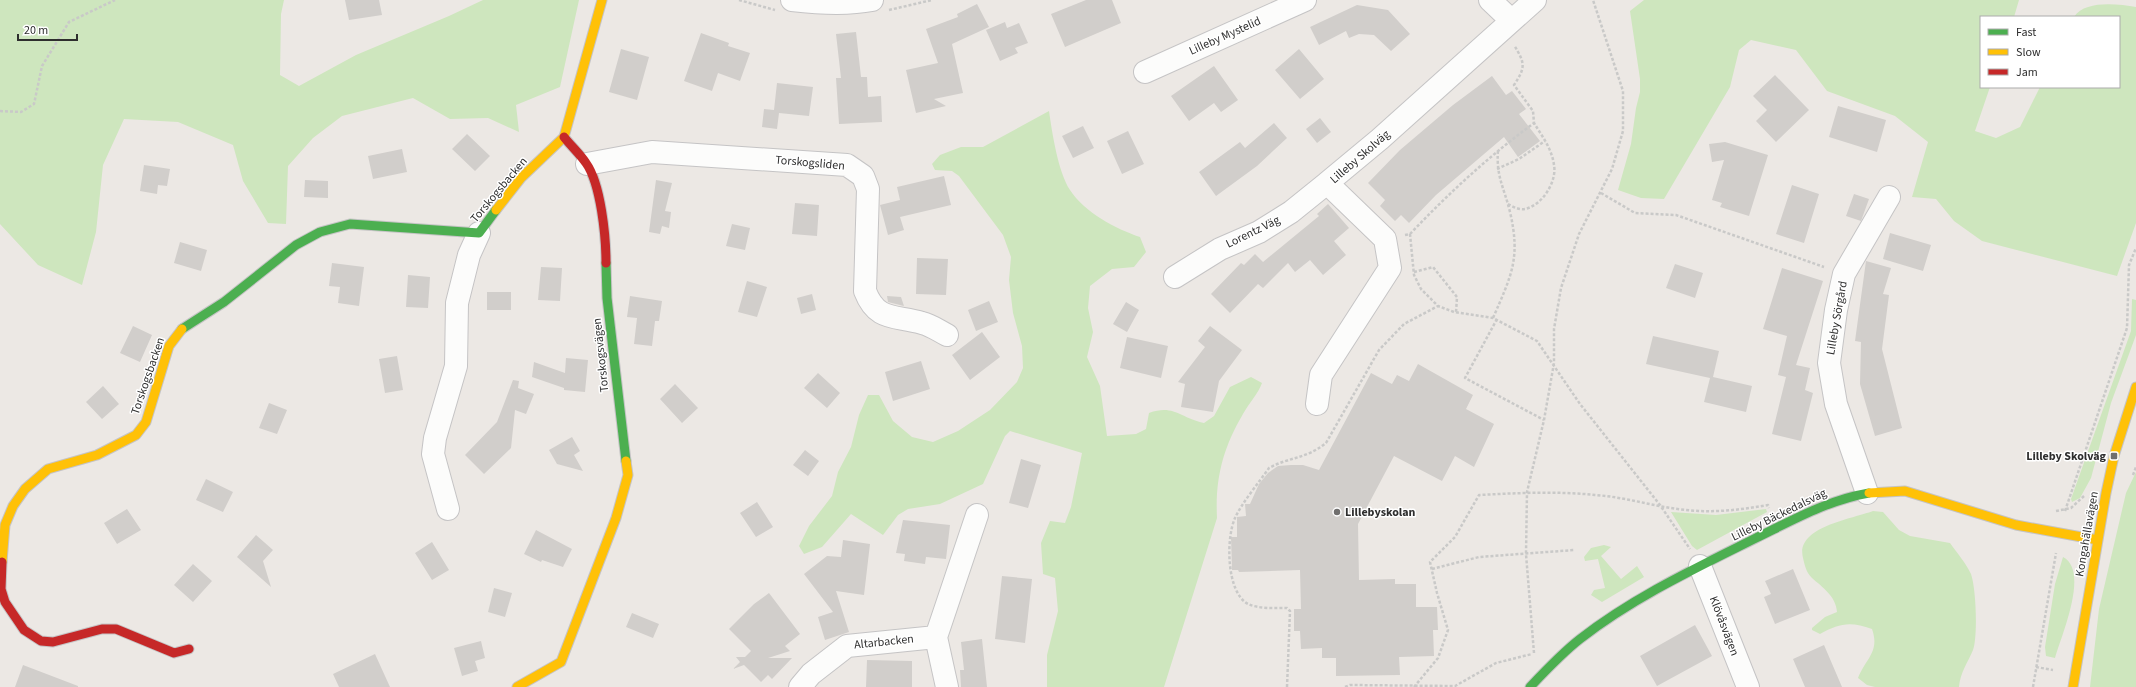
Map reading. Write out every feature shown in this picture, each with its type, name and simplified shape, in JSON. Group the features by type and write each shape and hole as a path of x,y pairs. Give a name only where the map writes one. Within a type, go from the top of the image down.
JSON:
{"street":[{"path":"564,137 602,0"},
{"path":"792,0 826,3 865,1"},
{"name":"Lilleby Mystelid","path":"1145,72 1305,0"},
{"path":"1490,0 1507,24"},
{"name":"Lilleby Skolväg","path":"1385,239 1327,183 1380,139 1535,0"},
{"name":"Torskogsvägen","path":"516,687 561,662 616,518 628,475 618,401 609,314 606,242 596,184 587,164 564,137"},
{"name":"Torskogsbacken","path":"189,649 174,653 116,629 102,629 53,642 41,641 24,630 5,602 1,589 1,576 5,525 13,506 25,489 48,469 97,455 136,435 146,422 169,346 179,331 224,302 264,272 296,245 320,232 350,224 479,233 522,178 564,137"},
{"name":"Torskogsliden","path":"587,164 652,152 847,165 863,176 868,189 865,291 868,299 874,309 882,315 924,323 947,335"},
{"name":"Lorentz Väg","path":"1175,277 1220,249 1259,232 1291,212 1327,183"},
{"name":"Lilleby Sörgård","path":"1867,493 1836,404 1829,363 1836,310 1844,274 1889,197"},
{"path":"448,509 433,454 435,438 456,366 457,303 469,255 479,233"},
{"path":"1317,404 1321,375 1390,268 1385,239"},
{"name":"Kongahällavägen","path":"2073,687 2114,456 2136,387"},
{"name":"Lilleby Bäckedalsväg","path":"1530,687 1565,650 1619,609 1700,566 1826,503 1867,493 1900,490 1991,518 2060,535 2098,540"},
{"path":"947,687 936,637 977,515"},
{"name":"Klövåsvägen","path":"1700,566 1748,687"},
{"name":"Altarbacken","path":"800,687 811,674 847,646 936,637"}],"path":[{"path":"0,111 21,112 34,104 42,66 69,22 115,0"},
{"path":"1541,674 1536,666 1534,653 1526,554 1527,492 1544,420 1554,363 1554,329 1561,288 1579,234 1612,169 1623,131 1623,91 1593,0"},
{"path":"1507,24 1523,59 1522,73 1514,85 1533,111 1534,123 1551,152 1555,166 1554,177 1550,187 1538,201 1525,209 1516,208 1507,204"},
{"path":"1385,239 1410,234 1450,192 1498,150 1534,123"},
{"path":"1497,169 1519,159 1545,141"},
{"path":"1493,318 1508,283 1515,256 1515,243 1507,204 1497,169 1498,150"},
{"path":"1601,193 1635,213 1676,215 1844,274"},
{"path":"1410,234 1414,272 1420,289 1438,306 1456,313 1497,319 1537,341 1554,363 1580,404 1660,505 1700,566"},
{"path":"2034,687 2036,667 2067,502 2127,328 2129,265 2136,248"},
{"path":"1414,272 1433,267 1457,297 1456,313"},
{"path":"1286,687 1290,611 1287,608 1254,606 1247,603 1239,596 1232,582 1229,541 1235,518 1269,468 1315,452 1326,443 1379,350 1404,324 1438,306"},
{"path":"1497,319 1465,378 1544,420"},
{"path":"1414,687 1438,658 1448,630 1430,562 1455,537 1479,495 1527,492 1596,494 1684,510 1706,512 1768,505 1780,527"},
{"path":"1432,569 1480,557 1574,550"},
{"path":"1345,687 1350,685 1414,687 1455,686 1496,663 1534,653"},
{"path":"2036,667 2053,670"}],"green space":[{"path":"0,0 284,0 281,14 280,75 299,86 356,55 483,0 579,0 560,87 516,105 519,132 488,118 450,119 413,98 342,116 313,138 288,166 286,224 268,223 243,181 233,145 178,122 124,119 103,165 96,232 82,285 38,265 0,224"},
{"path":"1644,0 2019,0 2014,16 1980,16 1980,88 1990,88 1975,131 1996,138 2020,127 2040,88 2120,88 2120,16 2075,16 2086,8 2102,4 2136,7 2136,223 2117,276 1982,241 1954,221 1936,199 1912,197 1928,142 1895,116 1827,91 1796,50 1751,40 1739,50 1730,87 1664,199 1641,198 1618,190 1631,144 1636,108 1640,92 1640,79 1630,11"},
{"path":"1049,111 1059,163 1070,190 1083,206 1101,219 1140,237 1146,252 1134,267 1112,269 1090,286 1088,308 1093,332 1087,357 1100,386 1107,436 1136,434 1146,429 1149,413 1165,410 1204,423 1214,416 1230,387 1251,377 1262,383 1245,410 1225,451 1217,490 1217,518 1164,687 1047,687 1047,655 1058,611 1055,578 1043,574 1041,543 1050,521 1065,523 1071,507 1082,453 1010,431 1005,436 983,484 940,504 908,509 898,515 883,535 851,514 822,547 804,554 799,546 809,526 832,496 838,472 851,447 859,415 868,395 879,395 893,421 912,437 933,442 958,431 990,410 1017,382 1023,368 1022,346 1013,313 1009,280 1011,257 1003,235 959,176 952,171 935,170 932,164 940,155 961,147 983,147"},
{"path":"2132,299 2136,300 2136,335 2111,403 2091,478 2080,498 2072,502 2071,499 2131,331"},
{"path":"2136,472 2136,687 2090,687 2099,609 2126,493"},
{"path":"1766,509 1767,512 1697,550 1692,546 1671,512 1716,515"},
{"path":"1873,511 1883,512 1899,530 1910,536 1950,543 1971,574 1976,612 1976,634 1973,650 1963,672 1959,687 1875,687 1867,685 1858,678 1873,649 1874,637 1872,629 1865,626 1845,624 1833,627 1820,634 1812,630 1812,628 1825,617 1837,612 1834,601 1824,588 1810,576 1807,571 1803,558 1803,547 1808,539 1816,532 1827,526"},
{"path":"1604,545 1611,547 1601,556 1621,579 1637,566 1644,577 1602,602 1591,595 1594,590 1605,588 1598,559 1585,561 1584,557 1591,548"},
{"path":"2063,557 2071,564 2074,576 2074,589 2067,620 2055,658 2046,656 2045,647 2055,584"}],"building":[{"path":"345,0 379,0 382,15 349,20"},
{"path":"1086,0 1112,0 1121,23 1065,47 1051,14"},
{"path":"977,4 989,27 952,44 963,93 934,99 946,106 916,113 906,70 938,63 926,29 958,17 957,14"},
{"path":"1357,5 1388,10 1410,34 1391,51 1374,35 1359,34 1349,38 1346,31 1319,45 1310,27"},
{"path":"1005,22 1007,28 1019,23 1028,43 1015,48 1018,53 1000,61 986,30"},
{"path":"856,32 861,77 867,77 868,97 881,96 882,122 839,124 836,78 841,78 836,34"},
{"path":"701,33 729,43 728,46 750,53 740,81 718,73 712,91 684,81"},
{"path":"621,49 649,57 637,100 609,92"},
{"path":"1299,49 1324,79 1300,99 1275,70"},
{"path":"1214,66 1238,100 1221,112 1214,103 1189,121 1171,96"},
{"path":"1775,75 1809,110 1776,142 1756,121 1767,110 1753,96"},
{"path":"1492,76 1506,95 1512,91 1526,109 1519,114 1540,141 1518,157 1504,137 1436,195 1409,223 1401,215 1395,221 1380,206 1385,200 1368,183 1400,150 1453,105"},
{"path":"777,83 813,87 809,116 779,113 777,129 762,127 764,109 774,110"},
{"path":"1838,106 1886,120 1877,152 1829,137"},
{"path":"1320,118 1331,132 1317,143 1306,129"},
{"path":"1274,123 1287,138 1257,166 1216,196 1199,172 1240,142 1245,148"},
{"path":"1083,126 1094,148 1073,158 1062,136"},
{"path":"1128,131 1144,164 1122,174 1107,141"},
{"path":"467,134 490,156 475,171 452,149"},
{"path":"1725,142 1768,155 1749,216 1720,207 1722,203 1712,200 1724,160 1712,162 1709,144"},
{"path":"402,149 407,172 373,179 368,156"},
{"path":"144,165 170,169 167,186 158,185 157,194 140,191"},
{"path":"944,176 951,205 900,217 904,230 888,235 880,205 900,200 897,187"},
{"path":"305,180 328,181 328,198 304,197"},
{"path":"656,180 672,183 665,211 671,212 669,228 662,226 660,234 649,232"},
{"path":"1792,185 1819,194 1804,243 1776,234"},
{"path":"1854,194 1869,199 1861,221 1846,216"},
{"path":"795,203 819,205 817,236 792,234"},
{"path":"1328,204 1349,228 1334,241 1346,255 1323,275 1310,260 1295,272 1288,263 1263,288 1258,284 1230,313 1211,294 1241,263 1244,265 1255,254 1263,262 1319,216 1317,214"},
{"path":"732,224 750,228 745,250 726,246"},
{"path":"1890,233 1931,245 1923,271 1883,259"},
{"path":"180,242 207,250 201,271 174,263"},
{"path":"917,258 948,259 946,295 916,294"},
{"path":"1866,261 1891,268 1883,294 1889,295 1882,349 1902,428 1875,436 1860,384 1861,342 1855,341"},
{"path":"332,263 364,267 359,306 338,303 340,287 329,286"},
{"path":"1675,264 1703,273 1695,298 1666,288"},
{"path":"541,267 562,268 560,301 538,300"},
{"path":"1782,268 1823,281 1796,365 1810,368 1805,390 1813,393 1801,441 1772,434 1786,377 1778,375 1787,336 1763,329"},
{"path":"408,275 430,277 428,308 406,307"},
{"path":"747,281 767,287 757,317 738,312"},
{"path":"487,292 511,292 511,310 487,310"},
{"path":"812,294 816,310 801,314 797,298"},
{"path":"630,296 662,301 659,321 655,321 652,346 634,344 637,318 627,317"},
{"path":"887,296 901,297 904,306 888,302"},
{"path":"989,301 998,322 976,331 968,310"},
{"path":"1126,302 1139,310 1127,332 1113,324"},
{"path":"133,326 152,335 140,362 120,353"},
{"path":"1210,326 1242,350 1219,381 1213,412 1181,407 1185,384 1178,382 1205,347 1198,341"},
{"path":"982,332 1000,357 970,380 952,355"},
{"path":"1653,336 1719,351 1713,377 1752,386 1746,412 1704,402 1710,378 1646,364"},
{"path":"1127,337 1168,346 1161,378 1120,368"},
{"path":"397,356 403,390 385,393 379,359"},
{"path":"566,358 588,360 585,392 564,390 564,388 532,377 534,362 565,373"},
{"path":"921,361 930,389 893,401 885,372"},
{"path":"1418,364 1473,395 1466,409 1494,424 1474,467 1455,456 1442,481 1394,456 1358,524 1359,580 1395,579 1395,584 1416,584 1416,607 1437,607 1438,630 1433,630 1434,656 1399,657 1400,675 1336,676 1336,658 1322,658 1322,648 1301,649 1300,631 1294,631 1294,609 1301,609 1300,570 1239,572 1238,570 1232,570 1231,537 1237,537 1237,517 1246,516 1245,504 1250,504 1259,484 1268,473 1278,466 1291,465 1303,465 1319,470 1371,373 1392,384 1397,375 1409,381"},
{"path":"818,373 840,393 827,408 804,388"},
{"path":"513,380 519,381 518,388 534,394 526,414 515,410 511,448 484,474 465,455 497,422"},
{"path":"675,384 698,408 682,423 660,399"},
{"path":"103,386 119,404 102,419 86,402"},
{"path":"269,403 287,410 277,434 259,428"},
{"path":"572,437 580,451 574,455 583,471 557,464 549,450"},
{"path":"805,450 819,461 808,476 793,465"},
{"path":"1021,459 1041,465 1028,508 1009,503"},
{"path":"206,479 233,492 223,512 196,500"},
{"path":"757,502 773,527 756,537 740,513"},
{"path":"127,509 141,530 117,544 104,523"},
{"path":"903,520 950,525 946,559 926,557 925,564 904,561 905,554 896,553"},
{"path":"536,530 572,549 563,567 542,560 541,562 524,554"},
{"path":"256,535 273,550 263,561 271,587 237,557"},
{"path":"843,540 870,544 864,595 836,591 849,632 825,640 818,617 833,612 804,574 827,556 841,557"},
{"path":"432,542 449,570 432,580 415,553"},
{"path":"193,564 212,581 193,602 174,585"},
{"path":"1793,569 1810,610 1775,624 1764,597 1771,594 1765,581"},
{"path":"1002,576 1032,579 1025,643 995,639"},
{"path":"494,588 512,593 505,617 488,612"},
{"path":"769,593 800,634 785,646 790,651 768,658 792,658 772,679 768,675 761,682 744,665 733,669 740,662 736,657 745,657 751,651 729,629 754,604"},
{"path":"632,613 659,624 653,638 626,627"},
{"path":"1695,625 1712,656 1657,686 1640,656"},
{"path":"982,639 987,687 961,687 960,670 964,670 961,642"},
{"path":"481,641 485,658 475,661 478,671 462,676 454,648"},
{"path":"1824,645 1842,687 1805,687 1793,659"},
{"path":"375,654 390,687 339,687 333,674"},
{"path":"867,660 912,661 912,687 866,687"},
{"path":"23,665 78,686 78,687 15,687"}],"traffic: fast":[{"path":"182,329 224,302 296,245 320,232 350,224 479,233 496,210"},
{"path":"606,263 607,298 626,461"},
{"path":"1530,687 1560,656 1580,639 1644,596 1688,572 1797,518 1839,500 1869,493"}],"traffic: slow":[{"path":"496,210 521,178 564,137 602,0"},
{"path":"2,562 5,525 13,506 25,489 48,469 97,455 136,435 146,422 169,346 182,329"},
{"path":"2073,687 2106,493 2114,456 2136,387"},
{"path":"517,687 561,662 616,518 628,475 626,461"},
{"path":"1869,493 1905,491 2016,525 2098,540"}],"traffic: jam":[{"path":"564,137 581,156 591,172 602,211 606,263"},
{"path":"2,562 1,589 5,602 24,630 41,641 53,642 102,629 116,629 174,653 189,649"}],"place":[{"name":"Lilleby Skolväg","path":"2114,456"},
{"name":"Lillebyskolan","path":"1337,512"}]}
